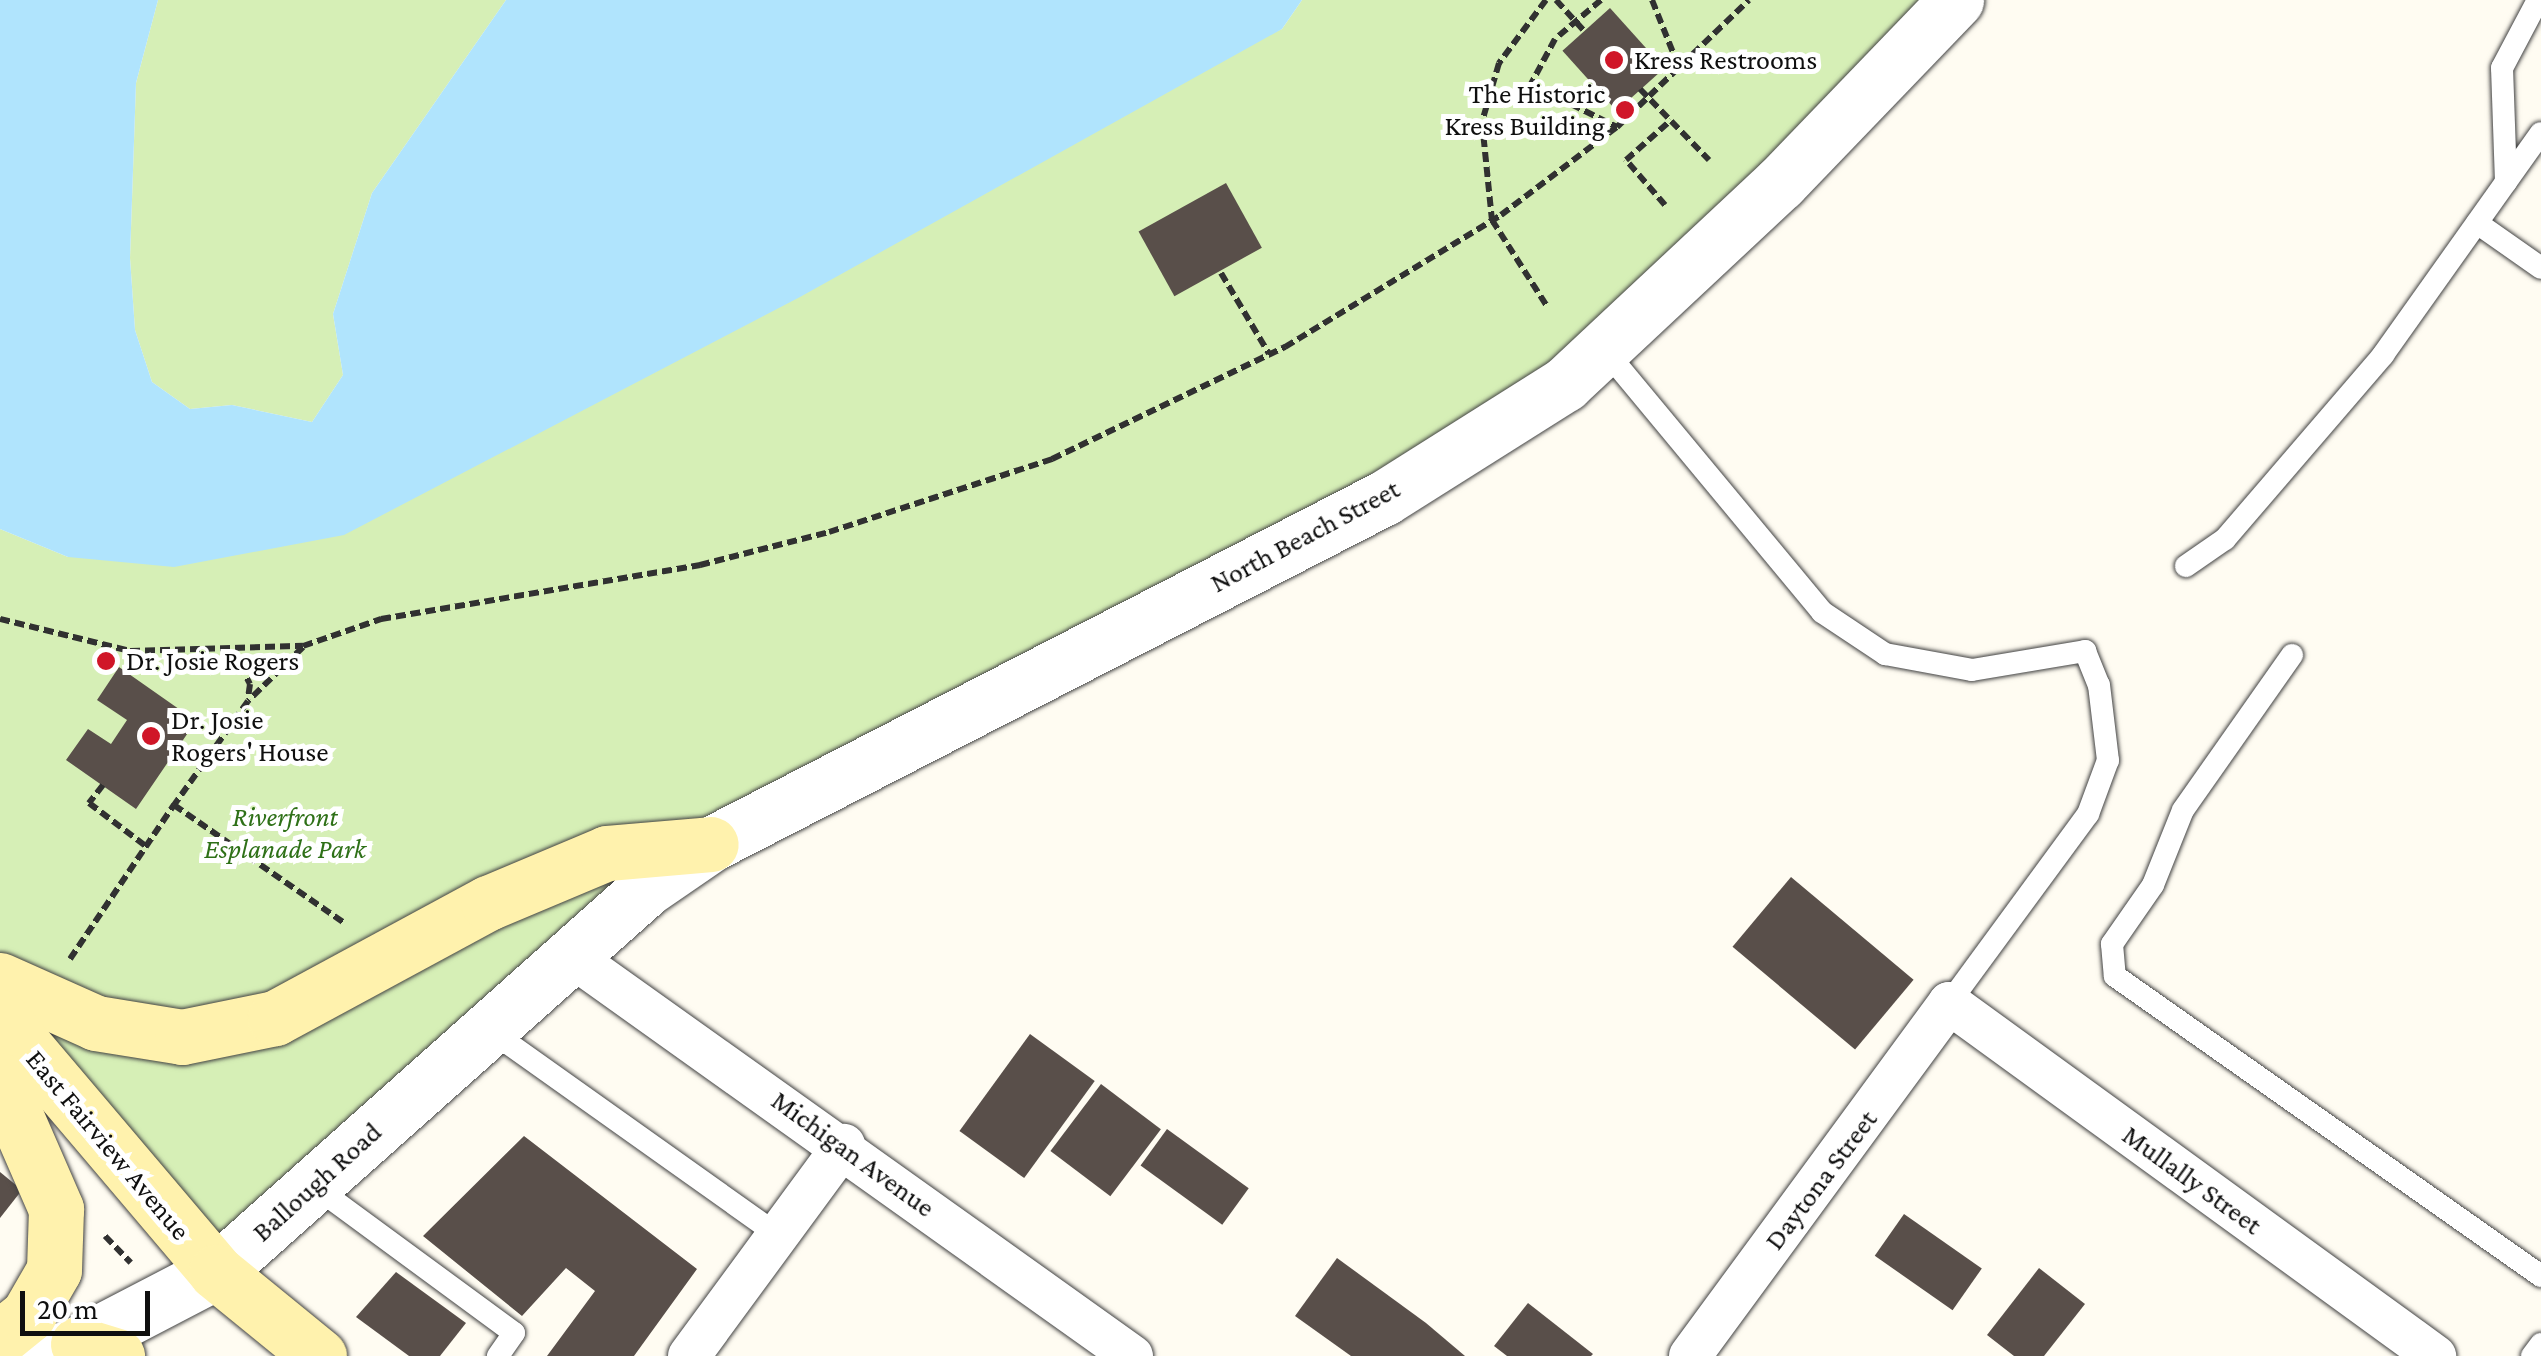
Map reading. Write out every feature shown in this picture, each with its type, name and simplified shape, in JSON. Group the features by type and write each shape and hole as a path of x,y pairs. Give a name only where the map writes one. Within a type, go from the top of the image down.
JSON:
{"main road":[{"path":"0,980 96,1022 182,1037 275,1018 488,903 606,853 710,844"},
{"name":"East Fairview Avenue","path":"0,1017 216,1272 319,1356"},
{"path":"0,1080 56,1209 54,1270 28,1315 0,1338"}],"street":[{"name":"North Beach Street","path":"570,956 710,844 1384,498 1565,384 1780,183 1956,0"},
{"name":"Ballough Road","path":"74,1352 216,1272 570,956"},
{"name":"Michigan Avenue","path":"570,956 844,1146 1132,1356"},
{"name":"Daytona Street","path":"1690,1356 1949,1003"},
{"name":"Mullally Street","path":"1949,1003 2435,1356"},
{"path":"689,1356 844,1146"}],"lane":[{"path":"2506,182 2502,68 2538,0"},
{"path":"2186,566 2225,539 2383,354 2541,133"},
{"path":"2477,223 2541,268"},
{"path":"1603,348 1822,612 1885,654 1972,670 2085,651 2099,685 2108,760 2088,814 1949,1003"},
{"path":"2292,655 2182,810 2152,885 2112,944 2115,976 2541,1276"},
{"path":"488,1028 778,1235"},
{"path":"313,1185 514,1333 498,1356"},
{"path":"2532,1356 2541,1344"}],"path":[{"path":"1546,0 1488,90 1482,138 1492,220 1548,308"},
{"path":"1556,0 1585,32"},
{"path":"1601,0 1554,39 1531,84 1617,127"},
{"path":"1652,0 1680,70"},
{"path":"0,618 130,651 304,646 381,619 700,565 829,532 1052,458 1269,354 1492,220 1617,127 1750,0"},
{"path":"1640,89 1709,160"},
{"path":"1665,205 1626,160 1671,120"},
{"path":"1221,273 1269,354"},
{"path":"60,972 248,701 304,646"},
{"path":"232,651 250,684 248,701"},
{"path":"103,786 89,803 147,846"},
{"path":"174,806 362,936"}],"green space":[{"path":"158,0 506,0 372,193 333,314 343,375 312,422 232,405 190,409 152,382 135,330 130,258 136,83"},
{"name":"Riverfront Esplanade Park","path":"1302,0 1956,0 1565,384 769,809 216,1272 0,1017 0,529 68,557 1282,29"}],"water":[{"path":"0,0 158,0 136,83 130,258 135,330 152,382 190,409 232,405 312,422 343,375 333,314 372,193 506,0 1302,0 1282,29 800,297 344,535 174,567 68,557 0,529"}],"building":[{"name":"Kress Restrooms","path":"1610,8 1664,68 1617,111 1562,51"},
{"path":"1226,183 1262,248 1174,296 1139,231"},
{"name":"Dr. Josie Rogers' House","path":"119,667 196,721 136,809 66,760 88,729 111,744 127,720 97,700"},
{"path":"1791,877 1914,980 1855,1050 1733,947"},
{"path":"1030,1034 1095,1081 1024,1178 959,1131"},
{"path":"1101,1084 1161,1129 1110,1196 1050,1151"},
{"path":"1167,1129 1249,1188 1222,1225 1141,1165"},
{"path":"524,1136 697,1269 634,1356 547,1356 595,1291 566,1268 522,1316 423,1236"},
{"path":"0,1172 22,1190 0,1218"},
{"path":"1904,1214 1982,1268 1953,1310 1875,1256"},
{"path":"1337,1258 1465,1356 1351,1356 1295,1316"},
{"path":"2039,1268 2085,1304 2044,1356 2014,1356 1987,1335"},
{"path":"396,1272 466,1323 440,1356 409,1356 356,1317"},
{"path":"1528,1303 1593,1354 1507,1356 1494,1346"}],"place":[{"name":"Kress Restrooms","path":"1614,60"},
{"name":"The Historic Kress Building","path":"1625,110"},
{"name":"Dr. Josie Rogers","path":"106,661"},
{"name":"Dr. Josie Rogers' House","path":"151,736"}]}
